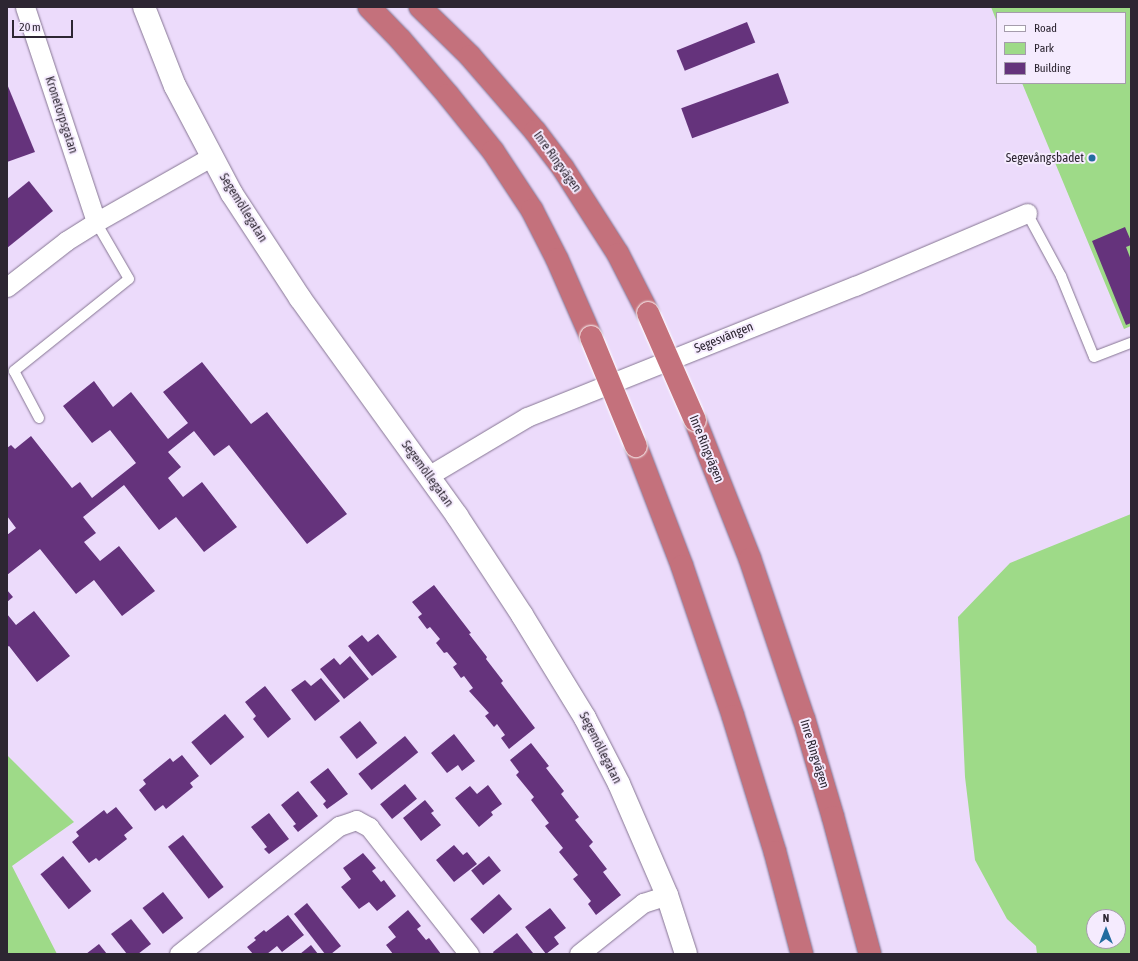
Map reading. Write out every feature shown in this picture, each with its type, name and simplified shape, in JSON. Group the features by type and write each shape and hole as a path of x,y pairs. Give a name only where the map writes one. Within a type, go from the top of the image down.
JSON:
{"highway":[{"path":"369,7 448,95 493,151 532,210 557,259 636,446 682,566 733,716 775,852 802,954"},
{"name":"Inre Ringvägen","path":"420,7 470,56 535,131 563,168 618,254 648,313 695,420 750,559 804,719 833,816 870,954"}],"street":[{"name":"Kronetorpsgatan","path":"25,7 96,222"},
{"name":"Segemöllegatan","path":"144,7 175,86 211,157 232,194 300,298 457,516 522,615 585,718 619,784 666,895 686,954"},
{"path":"7,287 66,241 96,222 211,157"},
{"name":"Segesvängen","path":"428,476 527,416 855,286 1027,213"},
{"path":"179,954 339,826 356,820 369,827 469,954"},
{"path":"579,954 643,903 666,895"}],"lane":[{"path":"1027,213 1061,276 1094,357 1131,343"},
{"path":"39,418 14,371 128,279 96,222"}],"green space":[{"name":"Segevångsbadet","path":"991,7 1131,7 1131,326 1124,329 1022,84 1126,84 1126,12 996,12 996,20"},
{"path":"1131,514 1131,954 1037,954 1036,946 1007,919 975,860 965,777 958,617 1010,563"},
{"path":"7,755 74,822 12,866 57,954 7,954"}],"building":[{"path":"747,22 755,42 685,71 677,50"},
{"path":"778,73 789,103 692,138 681,108"},
{"path":"7,84 35,152 7,162"},
{"path":"29,181 53,211 7,248 7,199"},
{"path":"1125,227 1131,241 1131,245 1126,247 1131,260 1131,323 1126,325 1092,241"},
{"path":"202,362 251,424 267,412 347,514 307,544 229,445 214,456 194,431 168,452 181,467 168,478 183,497 202,482 237,527 204,552 176,517 159,530 124,485 83,517 96,533 84,542 100,561 119,546 155,591 122,616 94,580 76,594 40,549 7,575 7,535 16,528 7,516 7,448 11,445 15,449 31,436 72,488 80,482 92,498 136,463 110,430 92,443 63,406 94,381 113,407 131,392 168,439 188,423 163,392"},
{"path":"434,585 471,633 469,634 503,681 501,683 535,728 509,749 501,738 505,735 497,724 494,727 485,716 489,713 469,691 473,688 464,676 461,678 453,667 457,664 447,652 444,653 436,643 440,639 430,627 427,629 418,617 422,614 412,602"},
{"path":"7,590 13,597 7,602"},
{"path":"34,611 70,656 37,682 9,646 7,647 7,614 16,625"},
{"path":"378,634 397,657 372,676 348,646 362,635 368,642"},
{"path":"350,656 369,679 344,699 320,669 334,658 340,665"},
{"path":"321,678 340,701 315,721 291,690 305,680 311,686"},
{"path":"265,686 291,719 268,738 253,719 256,716 245,702"},
{"path":"225,714 244,737 211,765 191,742"},
{"path":"360,721 377,743 357,759 340,737"},
{"path":"454,734 475,761 462,771 458,765 447,773 431,753"},
{"path":"405,736 418,752 372,790 358,774"},
{"path":"531,743 549,766 546,768 564,791 561,794 579,817 575,820 593,842 589,846 607,869 603,872 621,895 596,915 588,904 591,901 573,879 578,875 559,852 563,848 545,826 549,823 531,800 534,797 516,775 519,772 510,760"},
{"path":"182,755 199,776 190,783 193,787 166,809 163,805 155,811 139,790 146,784 143,780 170,758 173,762"},
{"path":"328,768 348,794 327,809 323,804 326,801 310,782"},
{"path":"405,784 417,799 392,819 380,804"},
{"path":"488,785 502,804 491,812 493,815 479,827 455,798 470,786 477,794"},
{"path":"298,791 318,816 298,832 293,826 296,824 281,805"},
{"path":"425,800 434,811 431,813 441,825 421,841 403,818"},
{"path":"116,807 133,828 124,835 127,839 99,861 96,858 89,863 72,842 79,836 76,832 104,810 107,814"},
{"path":"269,813 289,839 269,854 264,849 267,847 251,827"},
{"path":"183,835 224,887 209,899 168,847"},
{"path":"454,845 463,855 467,852 477,864 454,882 436,860"},
{"path":"363,853 376,868 372,871 381,882 384,880 396,896 377,911 369,902 359,909 341,887 351,879 343,868"},
{"path":"63,856 91,891 69,909 40,874"},
{"path":"489,856 501,871 483,885 471,870"},
{"path":"163,892 183,918 163,934 143,908"},
{"path":"499,894 512,909 483,934 470,919"},
{"path":"307,903 341,946 331,954 325,954 294,914"},
{"path":"550,908 566,928 554,937 559,944 546,954 525,927"},
{"path":"408,910 421,926 417,929 426,940 429,938 441,954 393,954 386,945 396,937 388,927"},
{"path":"288,915 304,935 282,952 277,946 267,954 253,954 247,947 256,940 254,938 264,930 266,932"},
{"path":"131,919 151,944 138,954 127,954 111,934"},
{"path":"517,933 533,953 494,954 493,952"},
{"path":"99,944 107,954 86,954"},
{"path":"311,945 318,954 300,954"}],"place":[{"name":"Segevångsbadet","path":"1092,158"}]}
